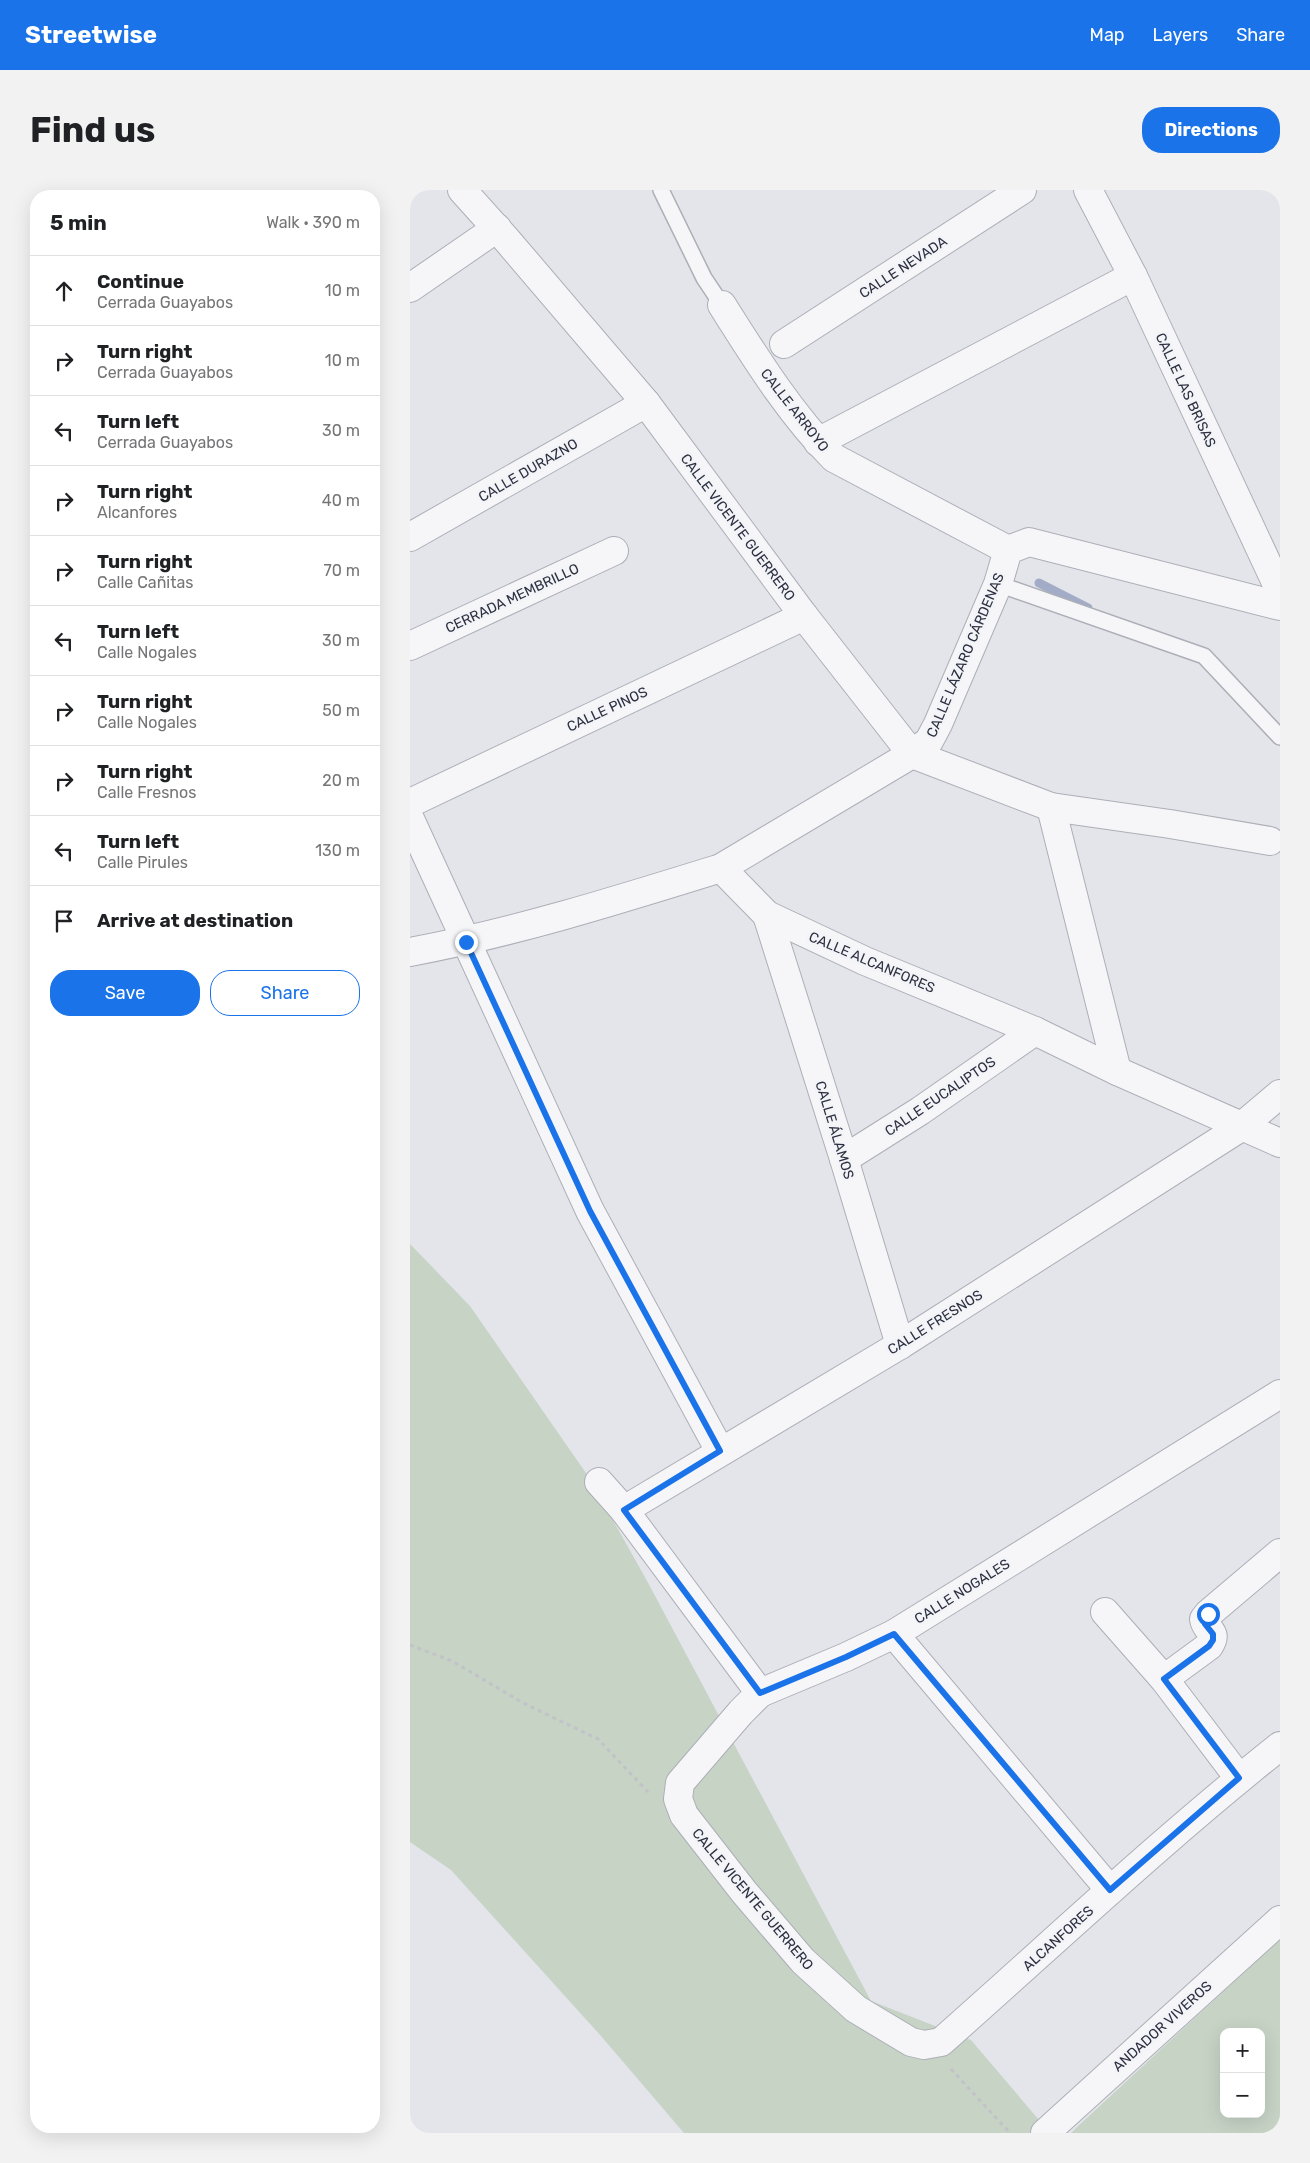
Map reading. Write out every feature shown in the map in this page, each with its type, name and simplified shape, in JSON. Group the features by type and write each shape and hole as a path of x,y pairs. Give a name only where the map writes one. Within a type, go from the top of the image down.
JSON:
{"street":[{"name":"CALLE VICENTE GUERRERO","path":"462,190 497,228 646,403 804,616 912,754"},
{"name":"CALLE NEVADA","path":"784,344 1022,190"},
{"name":"CALLE LAS BRISAS","path":"1088,190 1133,276 1280,591"},
{"path":"410,288 497,228"},
{"path":"818,442 1133,276"},
{"name":"CALLE ARROYO","path":"722,306 754,356 818,442 834,458 1008,550"},
{"name":"CALLE DURAZNO","path":"410,537 646,403"},
{"path":"1008,550 1029,542 1280,606"},
{"name":"CALLE LÁZARO CÁRDENAS","path":"721,868 912,754 929,741 998,584 1008,550"},
{"name":"CERRADA MEMBRILLO","path":"410,646 614,551"},
{"name":"CALLE PINOS","path":"410,803 804,616"},
{"path":"912,754 1052,807 1270,841"},
{"path":"1052,807 1117,1071"},
{"path":"410,819 590,1211 720,1451"},
{"path":"410,952 466,942 571,914 721,868"},
{"name":"CALLE ALCANFORES","path":"721,868 766,915 866,961 1035,1031 1117,1071 1280,1144"},
{"name":"CALLE ÁLAMOS","path":"766,915 844,1159 900,1345"},
{"name":"CALLE EUCALIPTOS","path":"844,1159 920,1111 1035,1031"},
{"name":"CALLE FRESNOS","path":"624,1510 900,1345 1241,1127 1280,1094"},
{"name":"CALLE NOGALES","path":"760,1693 846,1657 894,1634 1280,1394"},
{"path":"599,1482 624,1510 760,1693"},
{"path":"1164,1679 1209,1646 1213,1640 1213,1634 1205,1624 1204,1618 1280,1553"},
{"path":"1105,1612 1164,1679 1239,1778"},
{"path":"894,1634 1110,1890"},
{"name":"CALLE VICENTE GUERRERO","path":"760,1693 740,1712 680,1783 678,1799 684,1815 744,1892 803,1961 856,2009 911,2042 924,2045"},
{"name":"ALCANFORES","path":"924,2045 941,2042 1110,1890 1239,1778 1280,1746"},
{"name":"ANDADOR VIVEROS","path":"1045,2133 1280,1920"}],"lane":[{"name":"CALLE ARROYO","path":"661,190 704,278 722,306"},
{"path":"998,584 1204,656 1280,737"}],"path":[{"path":"924,2045 935,2052 1010,2133"}],"green space":[{"path":"410,1244 470,1306 588,1476 646,1579 871,2001 971,2040 1050,2133 684,2133 601,2036 451,1870 410,1842"},
{"path":"1280,1939 1280,2133 1071,2133"}],"waterway":[{"path":"1039,583 1088,608"}],"route":[{"path":"466,942 590,1211 720,1451 624,1510 760,1693 846,1657 894,1634 1110,1890 1239,1778 1164,1679 1209,1646 1213,1640 1213,1634 1205,1624 1204,1618 1208,1614"}]}
